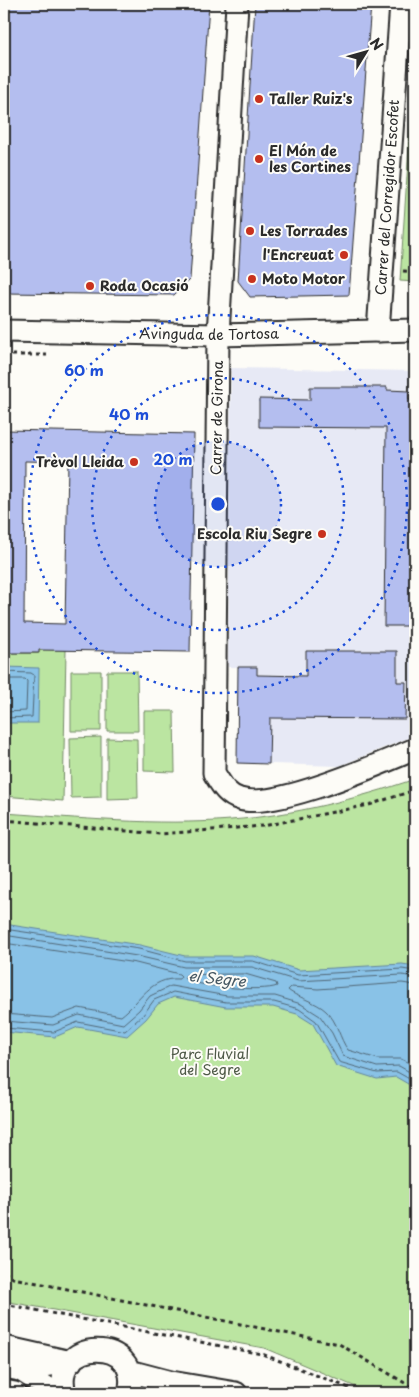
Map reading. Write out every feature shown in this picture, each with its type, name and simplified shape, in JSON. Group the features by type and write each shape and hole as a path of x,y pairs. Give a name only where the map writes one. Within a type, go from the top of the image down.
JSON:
{"street":[{"name":"Carrer de Girona","path":"237,4 218,335 214,772 224,790 239,799 251,801 279,797 337,781 415,750"},
{"name":"Carrer del Corregidor Escofet","path":"378,331 401,4"},
{"name":"Avinguda de Tortosa","path":"4,330 218,335 415,330"},
{"path":"4,1347 71,1362"},
{"path":"65,1393 64,1375 71,1362 87,1350 97,1349 117,1355 129,1371 131,1387 129,1393"},
{"path":"12,1368 71,1362"},
{"path":"12,1368 56,1393"},
{"path":"129,1371 171,1382 236,1393"},
{"path":"134,1393 171,1382"},
{"path":"4,1392 15,1393"}],"path":[{"path":"4,820 160,834 263,826 369,805 415,790"},
{"path":"4,1272 13,1278 339,1344 415,1389"},
{"path":"4,1304 262,1354 362,1393"}],"shaded area":[{"name":"Escola Riu Segre","path":"231,368 415,371 415,735 339,766 237,763 238,667 228,667"}],"green space":[{"path":"415,56 415,282 400,281"},
{"path":"39,637 66,650 63,801 4,796 4,653 38,653"},
{"path":"71,671 101,671 101,731 71,731"},
{"path":"107,671 137,671 138,731 107,731"},
{"path":"144,711 174,711 175,772 144,771"},
{"path":"101,737 101,797 71,798 70,738"},
{"path":"107,738 137,739 138,798 107,799"},
{"name":"Parc Fluvial del Segre","path":"415,779 415,1393 370,1393 264,1348 4,1301 4,813 146,822 231,820 255,818 324,805"}],"water":[{"path":"4,667 39,668 38,723 4,723"},
{"name":"el Segre","path":"4,924 140,945 185,956 254,956 299,970 402,964 415,966 415,1088 396,1077 377,1079 336,1066 313,1024 297,1014 273,1007 226,1007 174,997 158,1004 146,1019 127,1036 78,1027 55,1037 4,1032"}],"building":[{"path":"4,4 209,4 190,279 174,295 4,293"},
{"path":"255,4 371,4 349,295 250,297 238,281"},
{"path":"310,387 387,387 387,390 409,391 409,400 415,400 415,626 384,626 386,428 259,427 259,399 310,400"},
{"path":"4,430 194,434 190,652 39,650 39,653 4,653","holes":["25,461 68,462 65,624 24,623"]},
{"path":"306,651 397,651 397,682 406,682 405,719 270,718 269,764 237,763 238,667 257,667 257,675 306,676"}],"place":[{"name":"Taller Ruiz's","path":"259,99"},
{"name":"El Món de les Cortines","path":"259,159"},
{"name":"Les Torrades","path":"250,231"},
{"name":"l'Encreuat","path":"344,255"},
{"name":"Moto Motor","path":"252,279"},
{"name":"Roda Ocasió","path":"90,286"},
{"name":"Trèvol Lleida","path":"134,462"},
{"name":"Escola Riu Segre","path":"322,534"}]}
